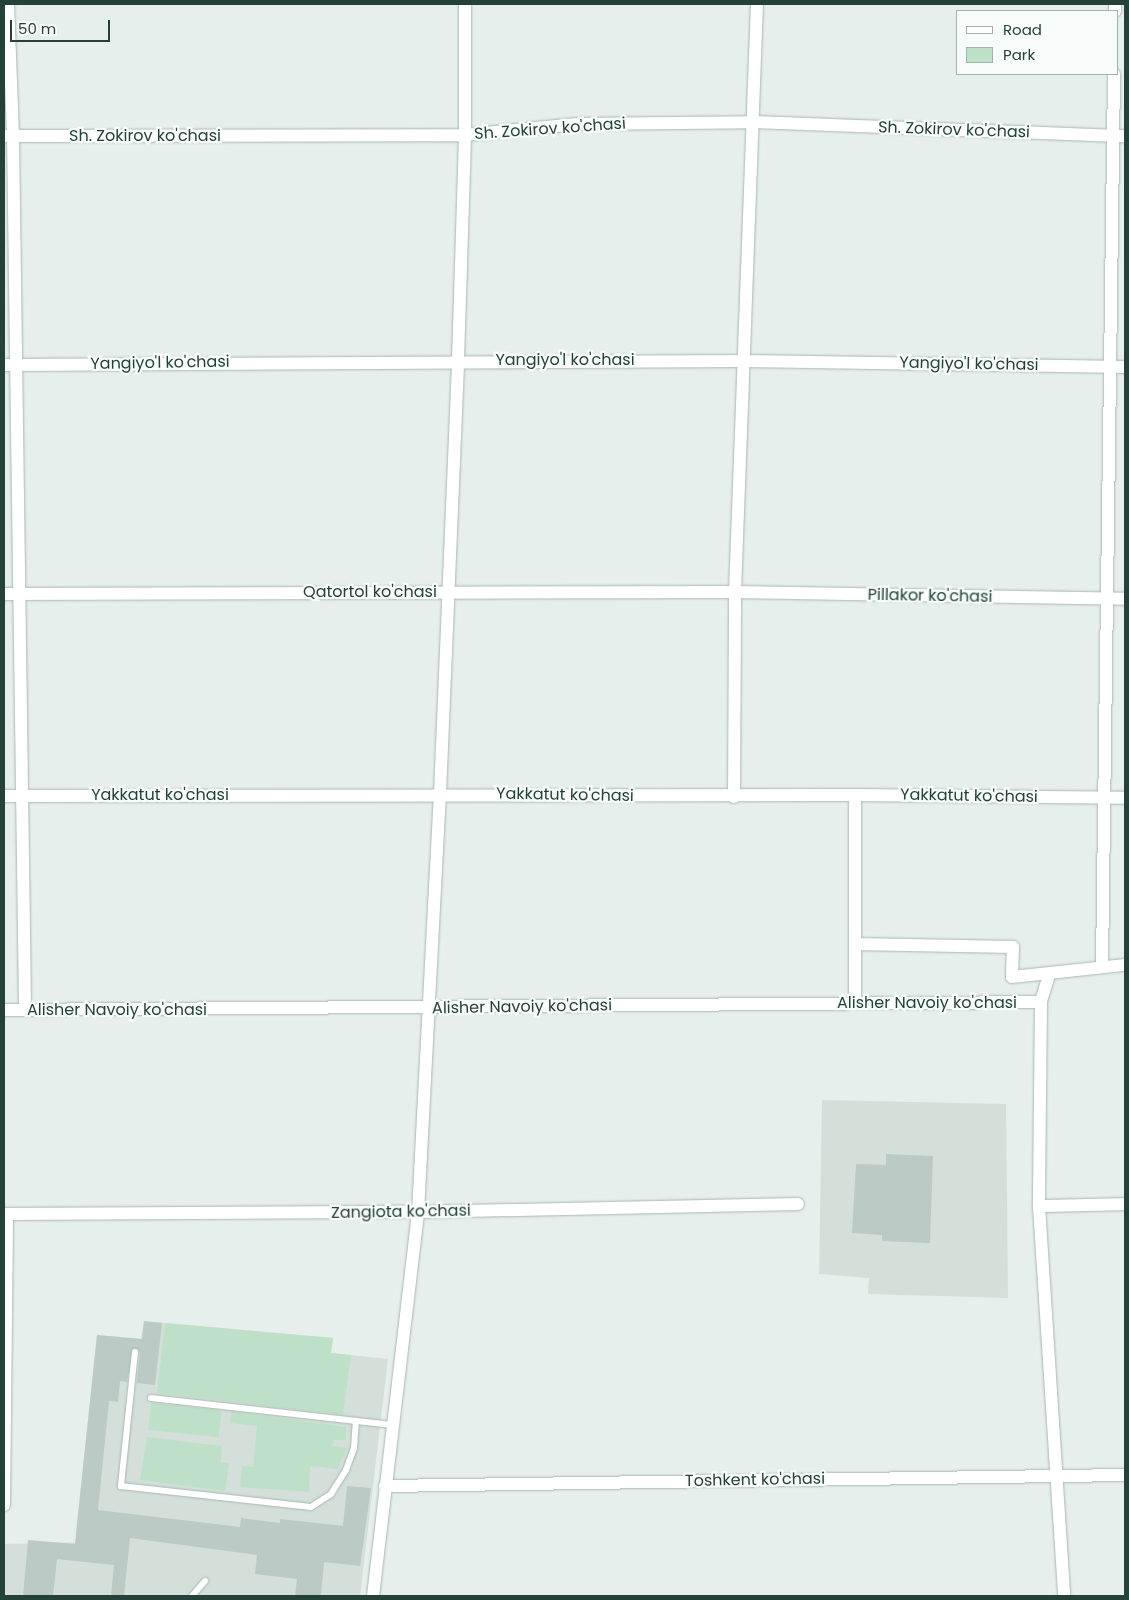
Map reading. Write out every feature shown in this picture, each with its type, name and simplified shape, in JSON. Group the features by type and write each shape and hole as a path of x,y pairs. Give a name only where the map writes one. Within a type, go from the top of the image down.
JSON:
{"street":[{"path":"373,1596 418,1212 440,794 458,360 465,135 465,4"},
{"path":"734,797 735,592 757,4"},
{"path":"7,5 10,365 21,594 25,1010"},
{"path":"1102,966 1109,367 1119,136 1114,75"},
{"name":"Sh. Zokirov ko'chasi","path":"8,136 465,135 577,124 754,122 1119,136"},
{"name":"Yangiyo'l ko'chasi","path":"10,365 458,360 745,360 1125,367"},
{"name":"Qatortol ko'chasi","path":"4,594 735,592"},
{"name":"Pillakor ko'chasi","path":"735,592 1125,599"},
{"name":"Yakkatut ko'chasi","path":"4,796 440,794 734,797 855,794 1125,798"},
{"path":"855,794 855,1003"},
{"path":"855,944 1013,947 1012,977 1048,975 1102,966 1125,965"},
{"path":"1048,975 1040,1002 1039,1206 1064,1596"},
{"name":"Alisher Navoiy ko'chasi","path":"4,1010 1040,1002"},
{"name":"Zangiota ko'chasi","path":"5,1214 418,1212 798,1204"},
{"path":"1039,1206 1125,1204"},
{"path":"4,1505 5,1214"},
{"name":"Toshkent ko'chasi","path":"385,1486 1125,1475"}],"lane":[{"path":"136,1352 120,1486 311,1507 331,1494 346,1470 354,1448 356,1421"},
{"path":"151,1398 392,1425"},
{"path":"192,1596 205,1581"}],"shaded area":[{"path":"822,1100 1006,1104 1008,1298 868,1294 869,1278 819,1274"},
{"path":"144,1321 333,1338 331,1353 388,1359 360,1596 4,1596 4,1544 92,1542 95,1533 76,1531 97,1335 141,1339"}],"green space":[{"path":"165,1323 333,1338 331,1353 351,1355 343,1415 157,1393"},
{"path":"151,1403 222,1410 219,1437 148,1430"},
{"path":"231,1411 346,1427 346,1440 334,1440 333,1446 347,1448 337,1469 310,1466 309,1492 240,1487 242,1466 253,1467 257,1426 230,1423"},
{"path":"147,1437 222,1446 221,1462 229,1463 225,1491 140,1480"}],"building":[{"path":"886,1154 933,1156 930,1243 882,1241 882,1235 852,1233 856,1164 886,1165"},
{"path":"144,1321 162,1323 155,1385 137,1383 140,1352 133,1348 127,1382 120,1381 118,1402 109,1401 98,1510 240,1527 241,1518 280,1523 280,1519 343,1526 347,1486 371,1488 360,1566 324,1562 321,1596 295,1596 297,1579 255,1574 257,1555 130,1538 124,1596 111,1596 114,1565 57,1559 53,1596 23,1596 28,1540 75,1544 97,1335 142,1339"}]}
